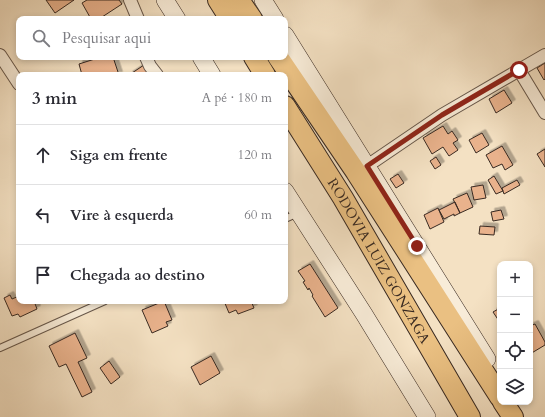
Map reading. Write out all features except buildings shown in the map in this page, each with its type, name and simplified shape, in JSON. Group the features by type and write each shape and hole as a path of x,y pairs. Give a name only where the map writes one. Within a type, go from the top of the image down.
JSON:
{"highway":[{"path":"218,0 228,16"},
{"path":"239,0 250,16"},
{"path":"256,60 264,72"},
{"name":"RODOVIA LUIZ GONZAGA","path":"280,60 356,172 497,392"},
{"name":"RODOVIA LUIZ GONZAGA","path":"288,111 343,198 470,417"},
{"path":"505,405 513,417"}],"main road":[{"path":"165,0 175,16"},
{"path":"263,0 273,16"},
{"path":"288,40 497,374"},
{"path":"203,60 210,72"},
{"path":"288,202 292,216 427,417"},
{"path":"516,405 524,417"}],"street":[{"path":"130,0 137,16"},
{"path":"0,55 16,79"},
{"path":"367,166 442,115 545,55"},
{"path":"147,60 154,72"},
{"path":"519,70 545,113"}],"lane":[{"path":"0,348 98,304"}],"route":[{"path":"417,246 367,166 442,115 519,70"}]}
